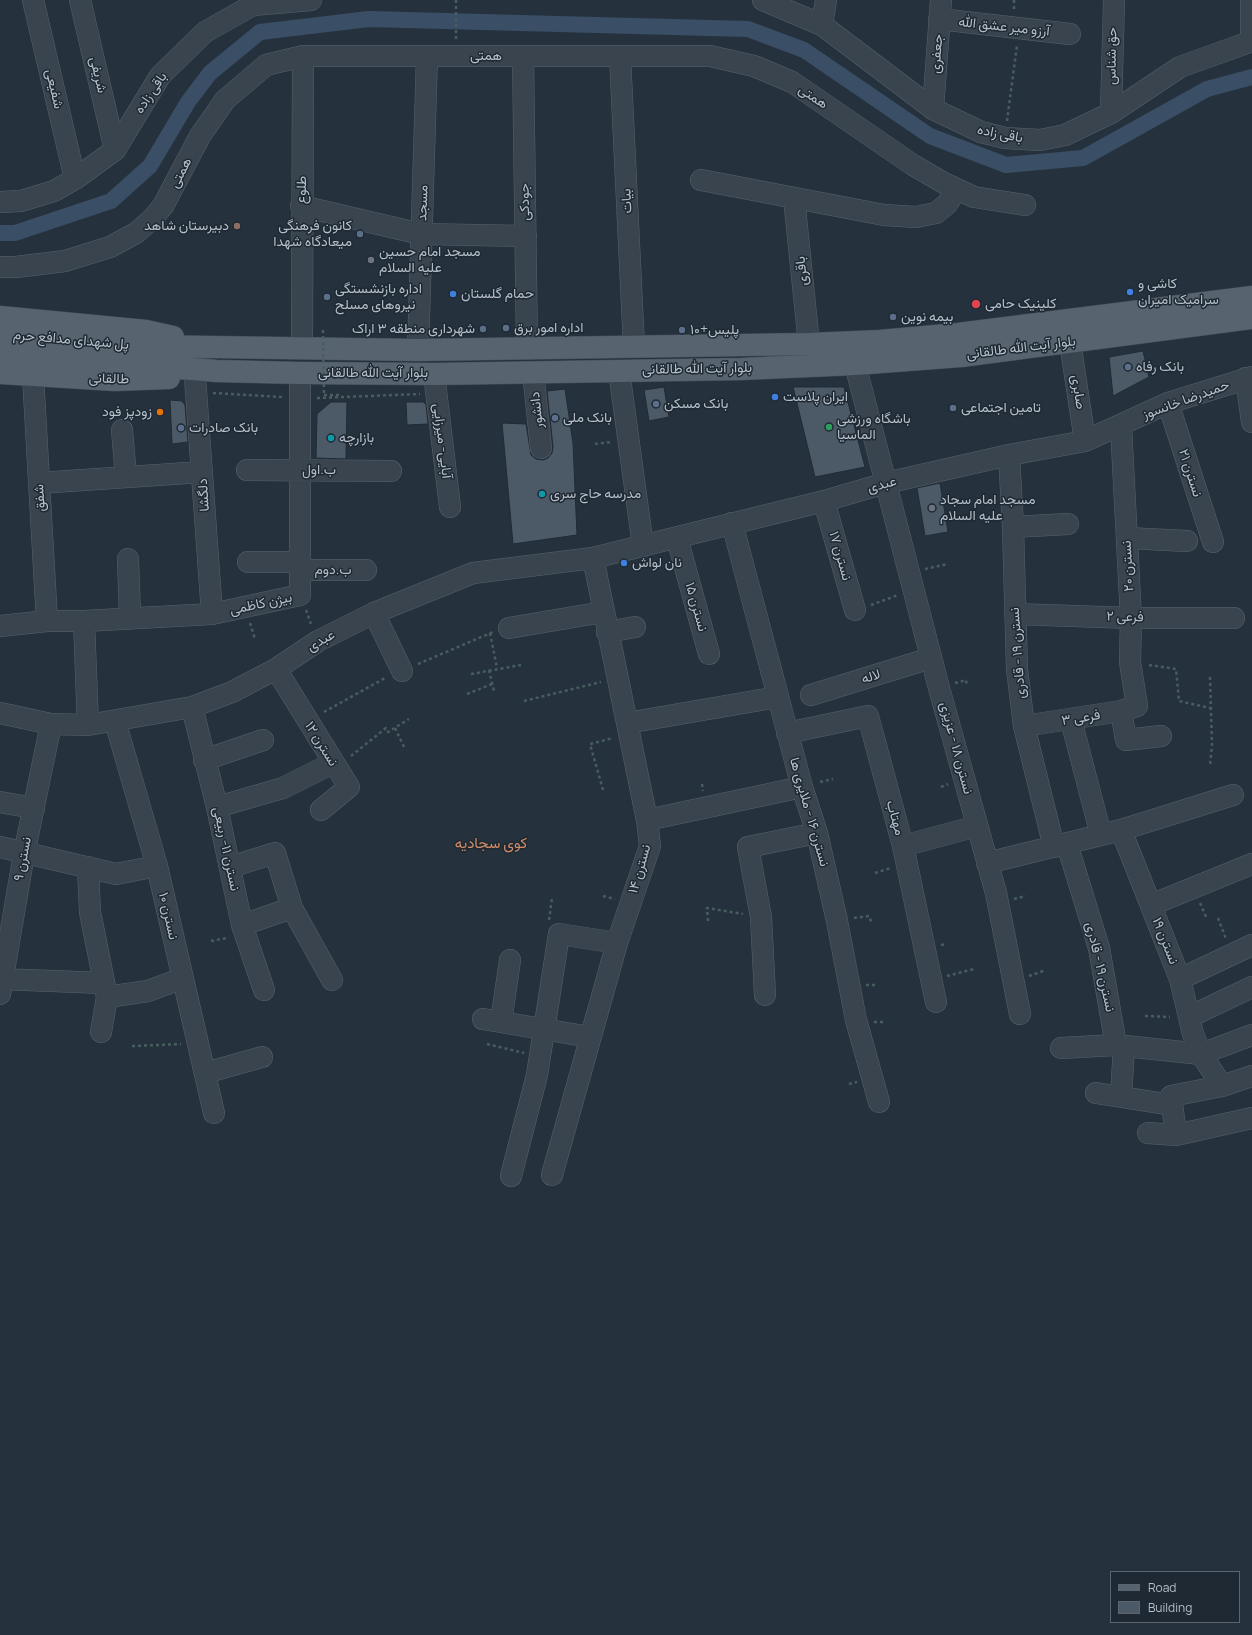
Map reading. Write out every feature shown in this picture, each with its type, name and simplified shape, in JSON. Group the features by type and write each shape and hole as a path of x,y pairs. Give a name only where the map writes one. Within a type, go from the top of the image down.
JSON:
{"main road":[{"name":"بلوار آیت الله طالقانی","path":"141,355 213,347 302,347 418,350 810,344 880,341 958,334 1252,297"},
{"path":"0,317 146,331 213,347"},
{"name":"بلوار آیت الله طالقانی","path":"141,355 217,371 300,373 435,384 533,372 855,364 961,356 1252,318"},
{"name":"پل شهدای مدافع حرم","path":"0,334 141,355"},
{"name":"پل شهدای مدافع حرم","path":"0,354 141,355"},
{"name":"طالقانی","path":"0,373 115,380 195,377 217,371"}],"street":[{"name":"شفیعی","path":"33,0 74,179"},
{"name":"شریفی","path":"80,0 115,150"},
{"name":"باقی زاده","path":"0,202 21,201 54,191 115,150 160,76 205,32 252,2 311,0"},
{"name":"باقی زاده","path":"763,0 822,25 932,109 981,132 1005,138 1040,140 1065,135 1111,113 1180,67 1251,41"},
{"path":"822,25 826,0"},
{"name":"حق شناس","path":"1111,113 1114,0"},
{"path":"1251,0 1251,41"},
{"name":"آرزو میر عشق الله","path":"940,10 1019,28 1070,34"},
{"name":"جعفری","path":"932,109 940,10"},
{"name":"همتی","path":"0,267 16,267 65,261 110,247 136,233 152,219 163,206 200,136 225,100 266,65 303,56 710,56 754,66 792,82 913,165 957,189 974,196 1025,205"},
{"name":"طلوع","path":"302,347 301,206 303,56"},
{"name":"مسجد","path":"418,350 427,56"},
{"name":"جودکی","path":"523,56 528,349"},
{"name":"بیات","path":"620,56 634,347"},
{"path":"701,180 884,215 916,217 936,213 947,204 957,189"},
{"name":"باقری","path":"794,198 810,344"},
{"path":"301,206 422,234 526,236"},
{"name":"صابری","path":"1070,342 1085,441"},
{"name":"نسترن ۱۸ - عزیزی","path":"855,364 931,658 996,893 1020,1014"},
{"path":"620,371 643,546"},
{"name":"دانشور","path":"533,372 541,448"},
{"name":"بیژن کاظمی","path":"0,626 47,621 84,621 130,617 212,614 300,595 300,373"},
{"name":"شفق","path":"33,376 47,621"},
{"name":"دلگشا","path":"195,377 212,614"},
{"path":"1249,378 1252,422"},
{"name":"حمیدرضا خانسوز","path":"1121,426 1168,403 1249,378"},
{"name":"آبایی- میرزایی","path":"435,384 450,507"},
{"name":"نسترن ۲۱","path":"1168,403 1212,542"},
{"name":"عبدی","path":"0,713 51,724 88,725 192,707 232,692 276,669 318,641 374,613 473,573 593,558 824,501 886,483 1009,455 1085,441 1121,426"},
{"name":"نسترن ۲۰","path":"1121,426 1131,618 1129,708 1126,740 1161,736"},
{"path":"122,430 126,477"},
{"name":"نسترن ۱۹ - قادری","path":"1009,455 1013,527 1017,669 1024,726 1061,845 1098,948 1120,1045 1121,1097"},
{"name":"ب.اول","path":"247,470 391,471"},
{"path":"39,482 202,472"},
{"name":"نسترن ۱۷","path":"824,501 855,610"},
{"name":"نسترن ۱۶ - ملایری ها","path":"732,523 787,733 817,833 837,921 856,1020 879,1102"},
{"path":"1013,527 1068,524"},
{"name":"نسترن ۱۵","path":"677,538 710,654"},
{"path":"1127,538 1187,541"},
{"name":"نسترن ۱۴","path":"552,1176 617,943 650,846 647,820 602,612 593,558"},
{"path":"128,559 130,617"},
{"name":"ب.دوم","path":"248,562 366,570"},
{"path":"508,628 602,612"},
{"path":"374,613 393,674"},
{"name":"فرعی ۲","path":"1015,614 1131,618 1234,618"},
{"path":"84,621 88,725"},
{"path":"607,632 635,627"},
{"name":"لاله","path":"811,695 931,658"},
{"name":"نسترن ۱۲","path":"276,669 348,787 321,810"},
{"path":"628,728 778,697"},
{"name":"نسترن ۱۱- ربیعی","path":"192,707 204,760 217,807 242,925 264,990"},
{"name":"فرعی ۳","path":"1024,726 1071,720 1129,708"},
{"name":"مهتاب","path":"787,733 868,716 903,846 936,1002"},
{"path":"1071,720 1100,835"},
{"name":"نسترن ۱۰","path":"115,721 157,866 214,1113"},
{"name":"نسترن ۹","path":"1,985 8,899 24,854 51,724"},
{"path":"204,760 262,740"},
{"path":"217,807 283,788 334,765"},
{"path":"647,820 802,787"},
{"path":"987,863 1121,830 1233,795"},
{"path":"0,802 34,808"},
{"path":"903,846 977,826"},
{"name":"نسترن ۱۹","path":"1121,830 1180,979 1200,1054 1222,1086"},
{"path":"765,995 761,917 748,847 817,833"},
{"path":"0,847 24,854 116,874 157,866"},
{"path":"230,867 275,853 292,908 332,980"},
{"path":"1151,906 1252,864"},
{"path":"88,867 90,912 99,951 105,990 101,1032"},
{"path":"242,925 292,908"},
{"path":"512,1176 537,1075 560,934 617,943"},
{"path":"1180,979 1252,945"},
{"path":"510,960 492,1021 590,1038"},
{"path":"1,985 148,991 182,978"},
{"path":"1189,1017 1252,987"},
{"path":"1061,1048 1120,1045 1200,1054 1252,1035"},
{"name":"نسترن ۱۹","path":"1196,1091 1200,1054"},
{"path":"205,1073 262,1057"},
{"path":"1176,1136 1170,1096 1222,1086 1252,1076"},
{"path":"1096,1093 1172,1105"},
{"path":"1148,1133 1176,1136 1252,1118"}],"path":[{"path":"456,0 456,37"},
{"path":"1005,138 1019,28"},
{"path":"323,330 325,395"},
{"path":"300,398 435,384"},
{"path":"325,395 339,395"},
{"path":"855,610 948,564"},
{"path":"300,595 318,641"},
{"path":"308,721 393,674 490,633 497,668"},
{"path":"1130,662 1176,669 1179,702 1210,708"},
{"path":"471,674 497,668 521,665"},
{"path":"489,670 494,692"},
{"path":"1210,677 1212,746 1210,766"},
{"path":"524,701 617,679"},
{"path":"467,694 492,684"},
{"path":"334,765 386,728 388,732 409,719"},
{"path":"395,728 405,749"},
{"path":"603,790 590,744 628,728"},
{"path":"548,925 552,898"},
{"path":"708,921 707,908 761,917"},
{"path":"837,921 869,916 872,924"},
{"path":"931,980 974,970"},
{"path":"1145,1016 1189,1017"},
{"path":"132,1046 198,1043"},
{"path":"487,1044 540,1056"}],"building":[{"name":"بانک رفاه","path":"1143,351 1149,377 1113,396 1109,357"},
{"name":"بانک مسکن","path":"664,387 669,417 649,421 644,390"},
{"name":"باشگاه ورزشی الماسیا","path":"793,387 844,387 865,467 815,477"},
{"name":"مدرسه حاج سری","path":"565,389 573,443 577,535 513,544 502,423 526,424 531,455 536,459 543,460 548,458 552,453 553,447 547,391"},
{"name":"بانک صادرات","path":"170,400 182,401 185,405 188,442 172,444"},
{"name":"بازارچه","path":"331,402 347,402 346,459 316,458 317,414"},
{"path":"406,402 423,402 426,404 428,424 407,425"},
{"name":"مسجد امام سجاد علیه السلام","path":"940,483 948,532 925,536 917,488"}],"waterway":[{"path":"0,233 15,233 111,201 150,166 188,102 210,73 260,32 369,19 748,29 804,50 930,136 1006,165 1083,158 1207,89 1252,77"}],"place":[{"name":"دبیرستان شاهد","path":"237,226"},
{"name":"کانون فرهنگی میعادگاه شهدا","path":"360,234"},
{"name":"مسجد امام حسین علیه السلام","path":"371,260"},
{"name":"کاشی و سرامیک امیران","path":"1130,292"},
{"name":"حمام گلستان","path":"453,294"},
{"name":"اداره بازنشستگی نیروهای مسلح","path":"327,297"},
{"name":"کلینیک حامی","path":"976,304"},
{"name":"بیمه نوین","path":"893,317"},
{"name":"اداره امور برق","path":"506,328"},
{"name":"شهرداری منطقه ۳ اراک","path":"483,329"},
{"name":"پلیس+۱۰","path":"682,330"},
{"name":"بانک رفاه","path":"1128,367"},
{"name":"ایران پلاست","path":"775,397"},
{"name":"بانک مسکن","path":"656,404"},
{"name":"تامین اجتماعی","path":"953,408"},
{"name":"زودپز فود","path":"160,412"},
{"name":"بانک ملی","path":"555,418"},
{"name":"باشگاه ورزشی الماسیا","path":"829,427"},
{"name":"بانک صادرات","path":"181,428"},
{"name":"بازارچه","path":"331,438"},
{"name":"مدرسه حاج سری","path":"542,494"},
{"name":"مسجد امام سجاد علیه السلام","path":"932,508"},
{"name":"نان لواش","path":"624,563"}],"district":[{"name":"کوی سجادیه","path":"491,844"}]}
